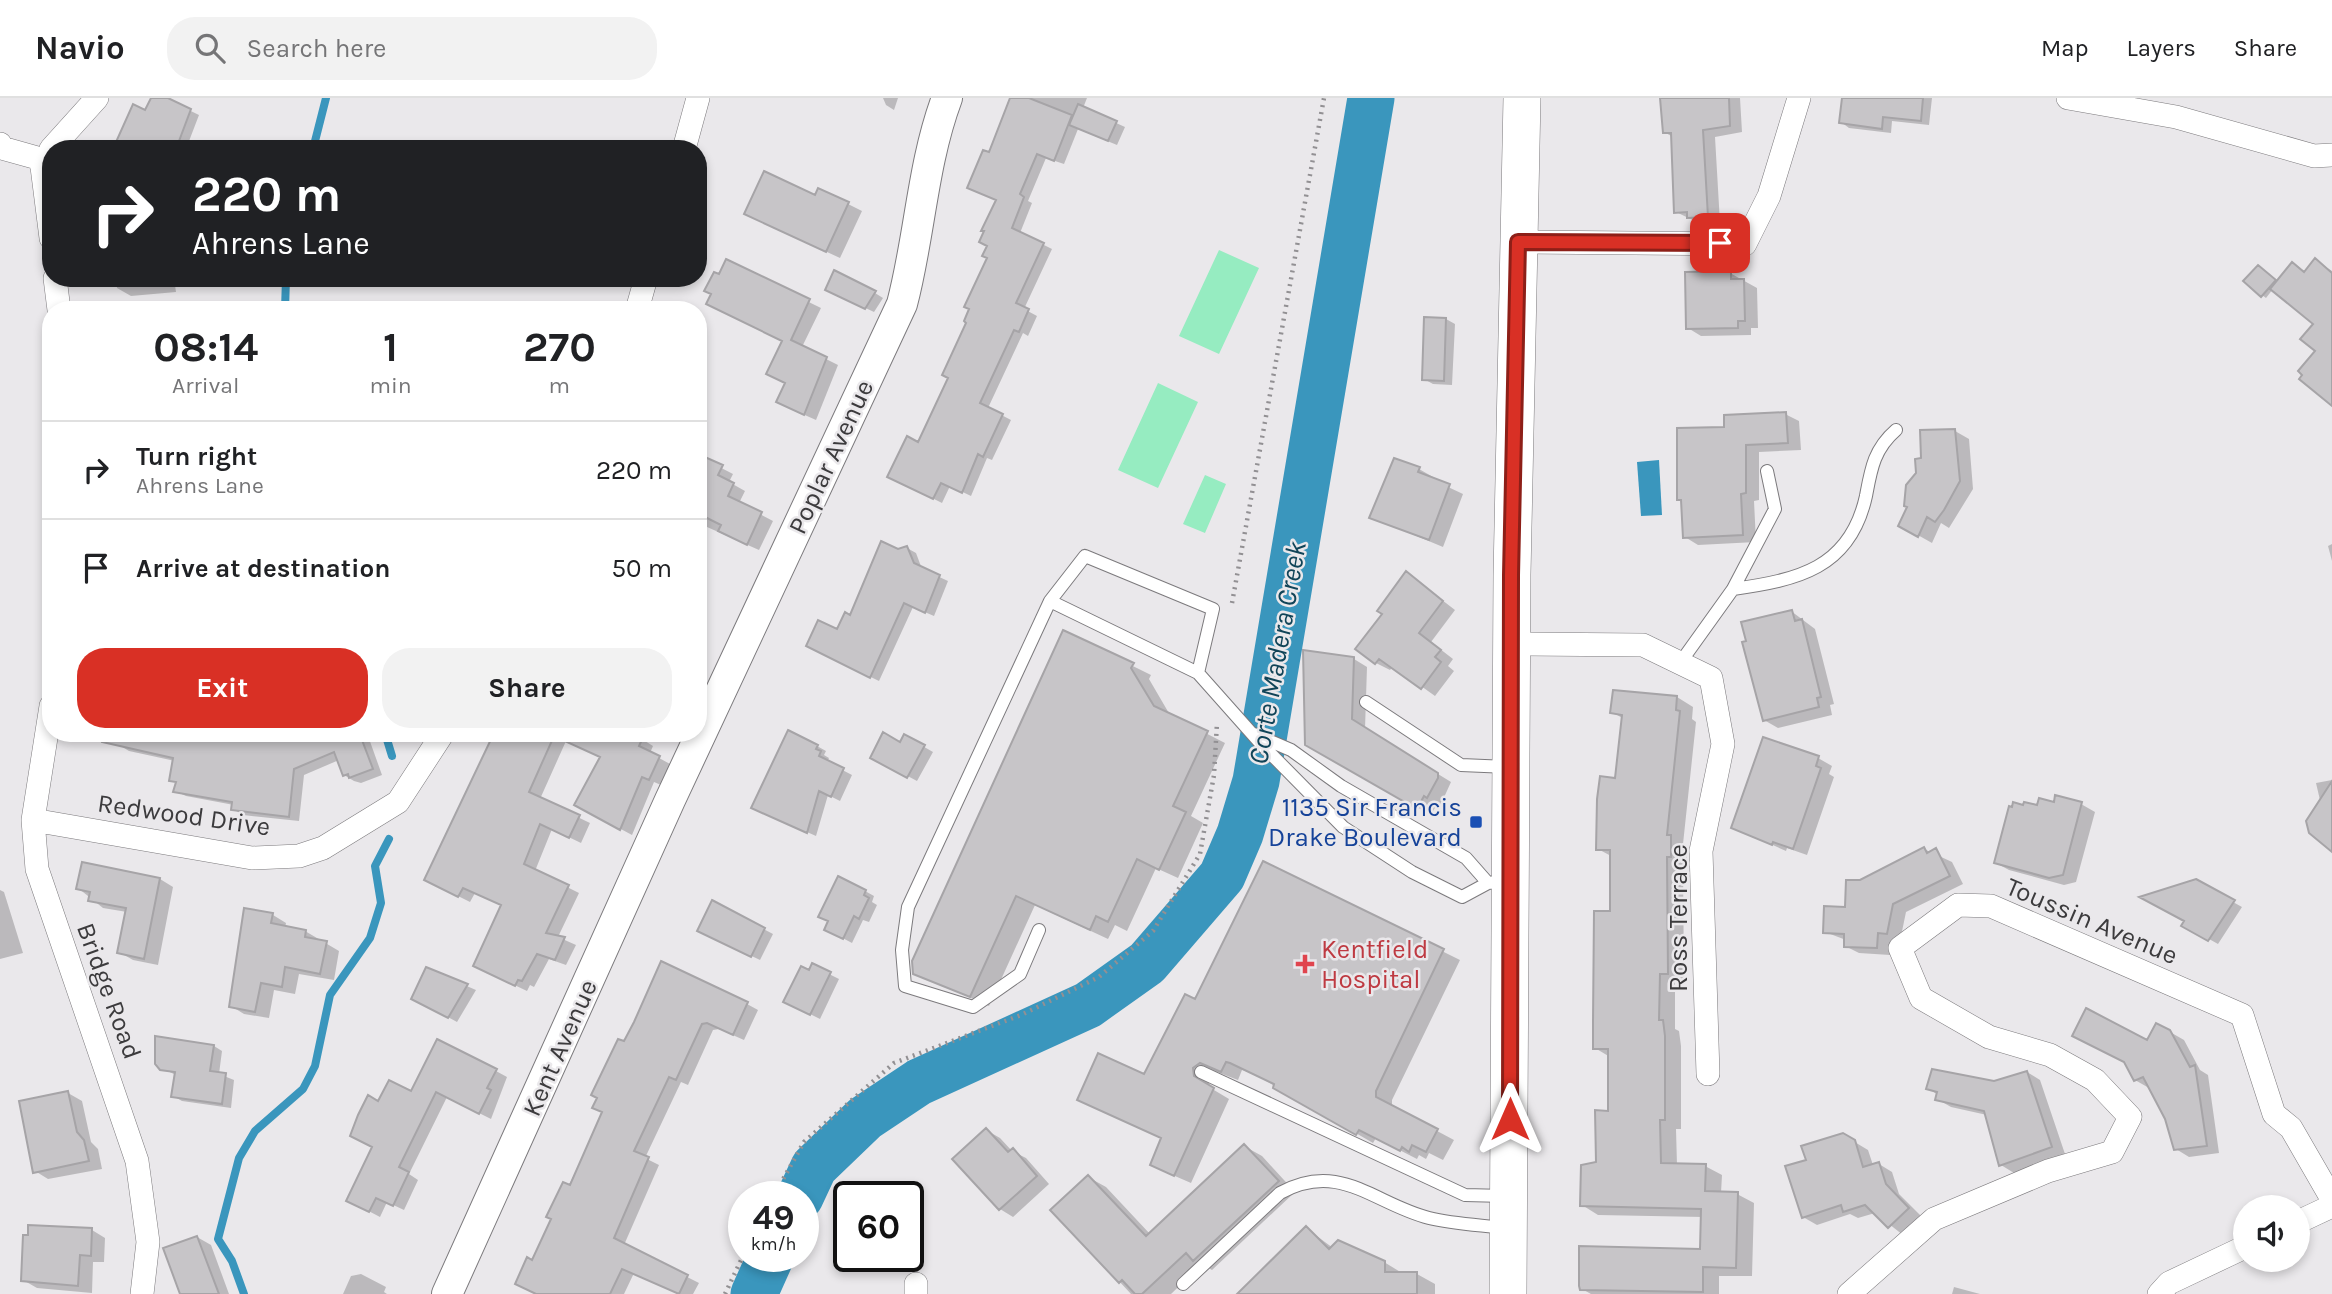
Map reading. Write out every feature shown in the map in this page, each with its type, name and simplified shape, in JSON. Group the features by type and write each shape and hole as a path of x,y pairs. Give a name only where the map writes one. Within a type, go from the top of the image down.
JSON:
{"main road":[{"path":"1508,1294 1509,1212 1500,882 1512,767 1511,644 1522,98"}],"street":[{"path":"59,140 97,98"},
{"path":"686,140 698,98"},
{"name":"Poplar Avenue","path":"707,721 902,304 912,264 922,189 935,128 947,98"},
{"path":"1518,242 1745,244 1769,196 1800,98"},
{"path":"2068,98 2176,117 2314,156 2332,155"},
{"path":"0,144 2,149 42,152"},
{"name":"Ross Terrace","path":"1511,644 1643,645 1711,678 1723,744 1701,851 1708,1074"},
{"name":"Bridge Road","path":"45,742 33,820 37,869 137,1161 148,1242 142,1294"},
{"name":"Redwood Drive","path":"33,820 184,849 252,858 299,856 323,848 398,802 437,742"},
{"name":"Poplar Avenue","path":"670,800 697,742"},
{"name":"Kent Avenue","path":"447,1294 670,800"},
{"name":"Toussin Avenue","path":"1849,1294 1934,1219 2048,1171 2112,1152 2130,1116 2095,1080 2050,1055 1989,1037 1921,998 1900,948 1958,905 1991,906 2242,1015 2274,1114 2291,1128 2332,1199"},
{"path":"2310,1216 2332,1206"},
{"path":"2159,1294 2169,1283 2233,1253"}],"lane":[{"path":"1733,589 1797,576 1821,568 1839,554 1853,530 1865,499 1875,455 1883,442 1896,430"},
{"path":"1680,663 1733,589 1775,509 1767,471"},
{"path":"1039,930 1020,974 973,1007 905,986 902,950 908,907 1050,601 1085,556 1213,609 1198,673"},
{"path":"1050,601 1198,673 1249,732 1343,827 1412,872 1462,897 1500,882"},
{"path":"1366,702 1461,765 1512,767"},
{"path":"1249,732 1291,750 1341,786 1466,858 1500,882"},
{"path":"1201,1072 1465,1195 1509,1212"},
{"path":"1183,1284 1280,1193 1299,1182 1331,1180 1364,1190 1428,1218 1509,1212"}],"path":[{"path":"1231,610 1324,98"},
{"path":"782,1181 804,1142 894,1063 1021,1015 1099,976 1153,931 1200,854 1213,775 1219,697"},
{"path":"725,1294 735,1272"}],"green space":[{"path":"1219,250 1259,268 1219,354 1179,336"},
{"path":"1158,383 1198,402 1158,488 1118,470"},
{"path":"1205,475 1226,484 1205,533 1183,524"}],"water":[{"path":"1659,460 1662,515 1641,516 1637,462"}],"building":[{"path":"151,98 168,98 191,109 179,140 117,140 133,104 145,110"},
{"path":"1010,98 1029,98 1072,115 1054,161 1037,154 1020,194 1024,197 1012,228 1044,243 1016,303 1029,309 1019,332 1014,330 980,403 1003,414 983,457 978,454 962,493 941,483 933,499 887,477 907,436 918,442 948,378 942,375 966,323 964,321 969,309 964,307 987,258 982,256 987,246 979,242 984,231 981,231 996,200 967,188 983,150 989,152"},
{"path":"1660,98 1729,98 1730,126 1703,130 1708,217 1687,218 1687,212 1674,213 1671,133 1663,133"},
{"path":"1842,98 1923,98 1921,121 1883,117 1882,129 1839,123"},
{"path":"1078,104 1117,121 1108,141 1069,125"},
{"path":"764,171 815,195 818,188 849,202 826,252 744,214"},
{"path":"2315,258 2332,273 2332,406 2299,379 2302,375 2298,371 2315,351 2300,339 2313,324 2270,289 2292,262 2304,272"},
{"path":"726,259 810,299 791,340 827,357 804,415 776,402 785,383 766,374 782,341 707,304 711,294 704,291 714,272 719,274"},
{"path":"2258,265 2276,280 2261,297 2243,281"},
{"path":"834,270 876,291 865,309 825,290"},
{"path":"1731,271 1731,279 1744,279 1745,321 1738,321 1738,328 1686,329 1685,272"},
{"path":"1424,317 1446,318 1444,381 1422,380"},
{"path":"1786,412 1788,443 1746,445 1746,493 1741,494 1743,535 1683,538 1681,500 1677,500 1677,428 1724,427 1724,415"},
{"path":"1955,429 1960,481 1935,522 1927,517 1918,537 1898,526 1907,507 1904,506 1906,485 1916,473 1915,459 1921,458 1920,430"},
{"path":"707,458 723,465 718,475 734,483 728,496 762,512 747,545 718,531 721,525 707,518"},
{"path":"1394,458 1420,467 1418,472 1450,484 1429,540 1369,518"},
{"path":"881,541 898,549 907,546 914,563 940,575 925,613 904,603 870,678 806,646 818,620 837,629 845,612 850,615"},
{"path":"1406,571 1443,601 1419,633 1441,650 1435,657 1441,662 1421,689 1379,659 1375,664 1355,649 1382,614 1377,611"},
{"path":"1792,610 1795,621 1802,619 1821,697 1817,698 1819,707 1763,721 1742,642 1746,641 1741,622"},
{"path":"1063,630 1134,663 1131,668 1154,706 1208,731 1173,806 1186,812 1159,870 1137,859 1108,922 1096,916 1090,930 1016,896 970,997 913,974 912,961"},
{"path":"1303,650 1354,657 1352,719 1438,773 1427,798 1424,796 1417,809 1305,745"},
{"path":"1613,690 1677,696 1676,710 1680,711 1667,835 1671,835 1671,857 1667,857 1668,974 1660,974 1659,1020 1663,1020 1665,1036 1665,1120 1660,1120 1661,1163 1706,1164 1705,1191 1738,1192 1736,1268 1703,1267 1703,1292 1580,1290 1579,1286 1579,1246 1700,1249 1701,1209 1580,1206 1581,1165 1596,1162 1595,1110 1608,1111 1608,1049 1593,1049 1594,911 1610,911 1610,850 1596,850 1600,776 1615,778 1622,715 1610,713"},
{"path":"788,730 818,745 816,749 821,751 819,756 844,768 831,797 819,791 807,833 751,808"},
{"path":"883,732 900,742 904,734 925,745 907,778 870,758"},
{"path":"1763,737 1819,756 1816,766 1821,768 1793,849 1773,842 1772,845 1731,828"},
{"path":"102,742 363,742 373,769 349,778 348,774 343,776 334,752 294,769 289,817 231,810 232,802 173,792 176,782 169,781 173,758"},
{"path":"490,742 551,742 529,792 580,815 569,838 540,824 524,864 569,885 546,933 565,937 555,960 537,954 522,981 518,980 515,986 473,966 501,905 463,888 458,897 424,880"},
{"path":"567,742 641,742 639,746 660,756 649,780 642,777 620,830 574,805 600,757"},
{"path":"2332,781 2332,852 2309,833 2306,821"},
{"path":"2055,795 2082,802 2063,875 2049,878 1994,863 2009,806 2012,807 2013,802 2037,805 2039,798 2054,802"},
{"path":"1924,847 1927,853 1936,848 1950,876 1893,904 1887,934 1878,933 1877,948 1844,947 1844,934 1823,933 1824,906 1845,907 1846,880 1860,880"},
{"path":"1263,861 1444,949 1376,1091 1376,1097 1438,1129 1426,1152 1412,1145 1409,1152 1402,1147 1400,1151 1359,1130 1356,1135 1273,1088 1274,1084 1230,1063 1226,1062 1221,1072 1200,1063 1193,1068 1194,1076 1214,1088 1174,1176 1150,1165 1161,1138 1077,1100 1098,1053 1144,1074 1185,994 1195,999"},
{"path":"82,862 160,878 144,959 117,953 126,908 88,901 90,892 76,889"},
{"path":"838,876 866,890 864,895 869,898 859,919 854,916 843,939 824,930 828,921 818,917"},
{"path":"2196,879 2235,900 2208,941 2181,926 2184,921 2139,897"},
{"path":"712,900 765,928 751,957 697,931"},
{"path":"244,908 273,913 271,923 306,930 305,937 327,941 320,974 285,967 282,987 261,983 255,1012 229,1007"},
{"path":"661,961 748,1002 733,1035 707,1023 702,1024 676,1080 669,1077 634,1151 649,1157 614,1238 688,1275 679,1294 622,1269 610,1294 536,1294 515,1284 527,1257 532,1260 551,1219 546,1217 563,1182 570,1185 602,1112 592,1108 597,1098 591,1095 618,1039 624,1041 634,1022"},
{"path":"812,963 831,972 810,1015 783,1002 801,966 809,970"},
{"path":"426,967 468,984 448,1018 411,999"},
{"path":"2086,1008 2147,1040 2156,1023 2170,1030 2190,1067 2195,1065 2207,1146 2174,1150 2165,1119 2143,1077 2134,1081 2124,1062 2072,1036"},
{"path":"155,1036 214,1045 210,1071 226,1073 222,1104 171,1097 175,1072 160,1070 155,1064"},
{"path":"437,1039 497,1069 487,1088 491,1090 479,1114 436,1092 399,1167 409,1172 393,1206 376,1198 369,1212 346,1201 372,1147 350,1136 358,1115 368,1095 378,1101 389,1080 411,1091"},
{"path":"1932,1069 1994,1081 2027,1071 2052,1147 1999,1166 1984,1111 1935,1100 1937,1092 1926,1089"},
{"path":"68,1091 77,1132 84,1140 89,1161 33,1173 19,1101"},
{"path":"986,1128 1008,1152 1013,1148 1037,1176 999,1210 952,1159"},
{"path":"1843,1133 1855,1140 1863,1167 1879,1162 1886,1184 1909,1208 1888,1228 1865,1205 1843,1212 1841,1205 1802,1218 1785,1166 1806,1160 1801,1146"},
{"path":"1244,1144 1279,1181 1193,1261 1186,1253 1142,1294 1135,1294 1122,1280 1119,1283 1050,1210 1088,1175 1146,1236"},
{"path":"28,1225 92,1228 91,1256 80,1255 78,1286 21,1281 23,1235 28,1235"},
{"path":"1306,1226 1329,1249 1338,1240 1385,1261 1385,1272 1417,1272 1417,1294 1237,1294"},
{"path":"197,1236 219,1294 180,1294 163,1248"}],"waterway":[{"path":"315,140 326,98"},
{"name":"Corte Madera Creek","path":"807,1181 814,1167 865,1118 919,1082 1088,1005 1147,963 1222,876 1240,834 1256,781 1371,98"},
{"path":"285,301 286,287"},
{"path":"388,742 392,756"},
{"path":"244,1294 232,1261 218,1239 239,1158 255,1131 303,1089 315,1066 330,995 370,938 381,903 375,866 389,839"},
{"name":"Corte Madera Creek","path":"754,1294 764,1272"}],"place":[{"name":"1135 Sir Francis Drake Boulevard","path":"1476,822"},
{"name":"Kentfield Hospital","path":"1305,964"}],"route":[{"path":"1510,1119 1511,575 1518,242 1720,243"}]}
